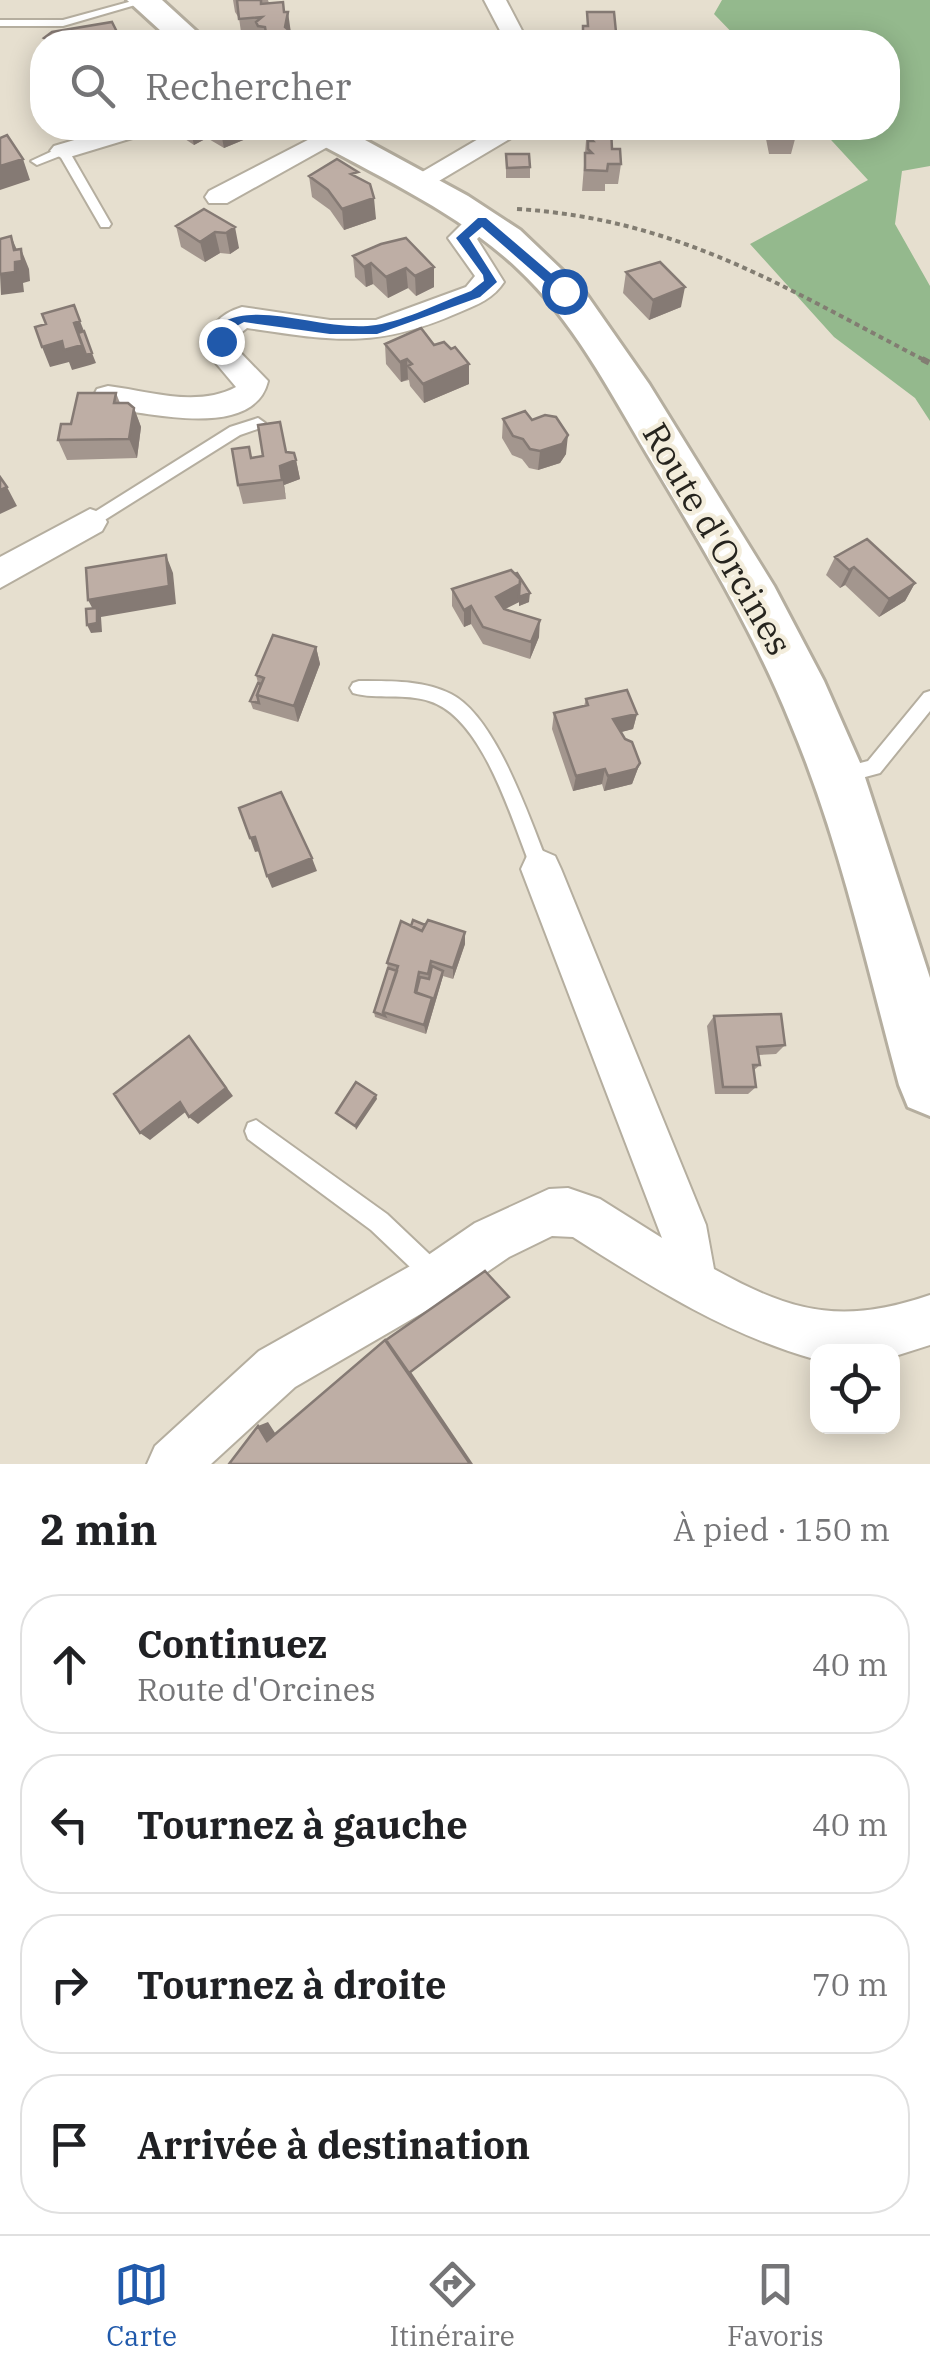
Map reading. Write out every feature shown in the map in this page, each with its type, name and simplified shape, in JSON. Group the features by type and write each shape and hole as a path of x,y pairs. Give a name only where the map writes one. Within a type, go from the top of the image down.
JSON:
{"main road":[{"path":"143,1 178,30"},
{"name":"Route d'Orcines","path":"341,140 479,219 564,291 634,396 736,560 788,658 838,776 930,1084"}],"street":[{"path":"495,0 511,30"},
{"path":"63,150 98,140"},
{"path":"218,197 310,140"},
{"path":"418,182 493,140"},
{"path":"108,398 184,408 217,406 244,398 253,381 220,348 223,331 242,318 330,330 377,330 476,294 490,282 489,275 462,238 479,219"},
{"path":"0,574 90,522"},
{"path":"541,869 682,1226 690,1255 690,1281"},
{"path":"172,1464 277,1370 438,1277 492,1240 550,1213 583,1216 730,1305 789,1326 845,1339 876,1337 930,1320"}],"lane":[{"path":"0,23 63,23 143,1"},
{"path":"38,161 63,150 105,224"},
{"path":"90,522 235,431 258,423"},
{"path":"358,688 403,689 435,695 458,706 498,768 541,869"},
{"path":"838,776 874,767 930,698"},
{"path":"256,1130 379,1222 438,1277"}],"path":[{"path":"479,219 500,210 545,210 623,223 768,276 850,324 930,362"}],"green space":[{"path":"722,0 930,0 930,166 902,171 895,224 930,286 930,421 915,398 834,337 750,244 868,180 831,140 900,140 900,30 729,30 714,14"}],"building":[{"path":"237,0 283,2 289,30 266,30 256,22 262,17 239,19"},
{"path":"587,12 614,12 616,30 583,30 583,26 588,26"},
{"path":"112,22 116,30 64,30"},
{"path":"7,135 23,159 0,166 0,138"},
{"path":"612,140 612,149 620,149 621,164 608,164 607,171 585,170 585,153 592,153 588,141"},
{"path":"506,154 529,154 530,167 507,168"},
{"path":"337,159 358,172 351,174 370,184 374,198 342,209 328,190 309,176"},
{"path":"204,209 235,227 226,233 215,232 200,242 176,226"},
{"path":"11,236 14,250 21,249 22,261 15,262 15,272 0,274 0,239"},
{"path":"406,238 434,267 415,276 406,268 386,277 371,263 364,267 353,256 381,244"},
{"path":"660,262 685,287 653,300 626,272"},
{"path":"74,305 80,321 74,323 82,345 64,350 62,341 42,347 35,327 46,324 42,314"},
{"path":"421,328 434,345 444,342 451,349 455,347 469,364 423,384 408,366 412,364 407,359 400,362 385,344"},
{"path":"84,331 92,353 86,355 78,333"},
{"path":"78,393 116,393 114,403 128,403 134,408 129,439 58,440 61,424 71,424"},
{"path":"525,411 532,420 545,415 556,417 568,435 562,444 540,451 530,449 523,439 513,436 503,419"},
{"path":"280,422 286,452 294,453 296,460 280,466 282,480 238,485 232,449 249,447 251,458 263,456 258,425"},
{"path":"867,539 915,583 889,599 854,567 849,570 835,557"},
{"path":"166,555 169,586 88,600 86,568"},
{"path":"511,570 520,584 496,597 504,609 540,620 531,642 483,627 471,606 464,610 452,589"},
{"path":"517,573 530,593 519,597 520,579"},
{"path":"97,608 97,623 87,625 86,609"},
{"path":"273,635 316,647 294,706 257,695 264,678 256,675"},
{"path":"258,683 261,684 259,703 250,701"},
{"path":"627,690 637,714 613,719 625,739 632,742 640,763 636,769 608,776 605,769 576,776 554,713 588,705 586,699"},
{"path":"281,792 312,858 267,876 255,837 250,838 239,808"},
{"path":"413,920 425,925 422,931 411,926"},
{"path":"428,920 465,932 453,968 431,961 428,974 419,972 415,992 432,998 424,1025 383,1012 398,966 387,963 401,921 422,931"},
{"path":"432,966 443,971 433,1002 432,998 416,993 420,977 429,979"},
{"path":"388,968 397,971 385,1016 374,1012"},
{"path":"781,1014 785,1045 757,1047 760,1065 753,1065 756,1087 723,1087 714,1016"},
{"path":"189,1036 226,1088 189,1117 180,1102 140,1133 114,1094"},
{"path":"356,1082 376,1095 355,1126 336,1113"},
{"path":"485,1271 509,1297 409,1373 386,1340"},
{"path":"385,1340 470,1464 229,1464 258,1426 267,1441"}],"route":[{"path":"221,341 227,326 252,316 330,330 377,330 476,294 486,288 489,275 462,238 482,220 564,291"}]}
